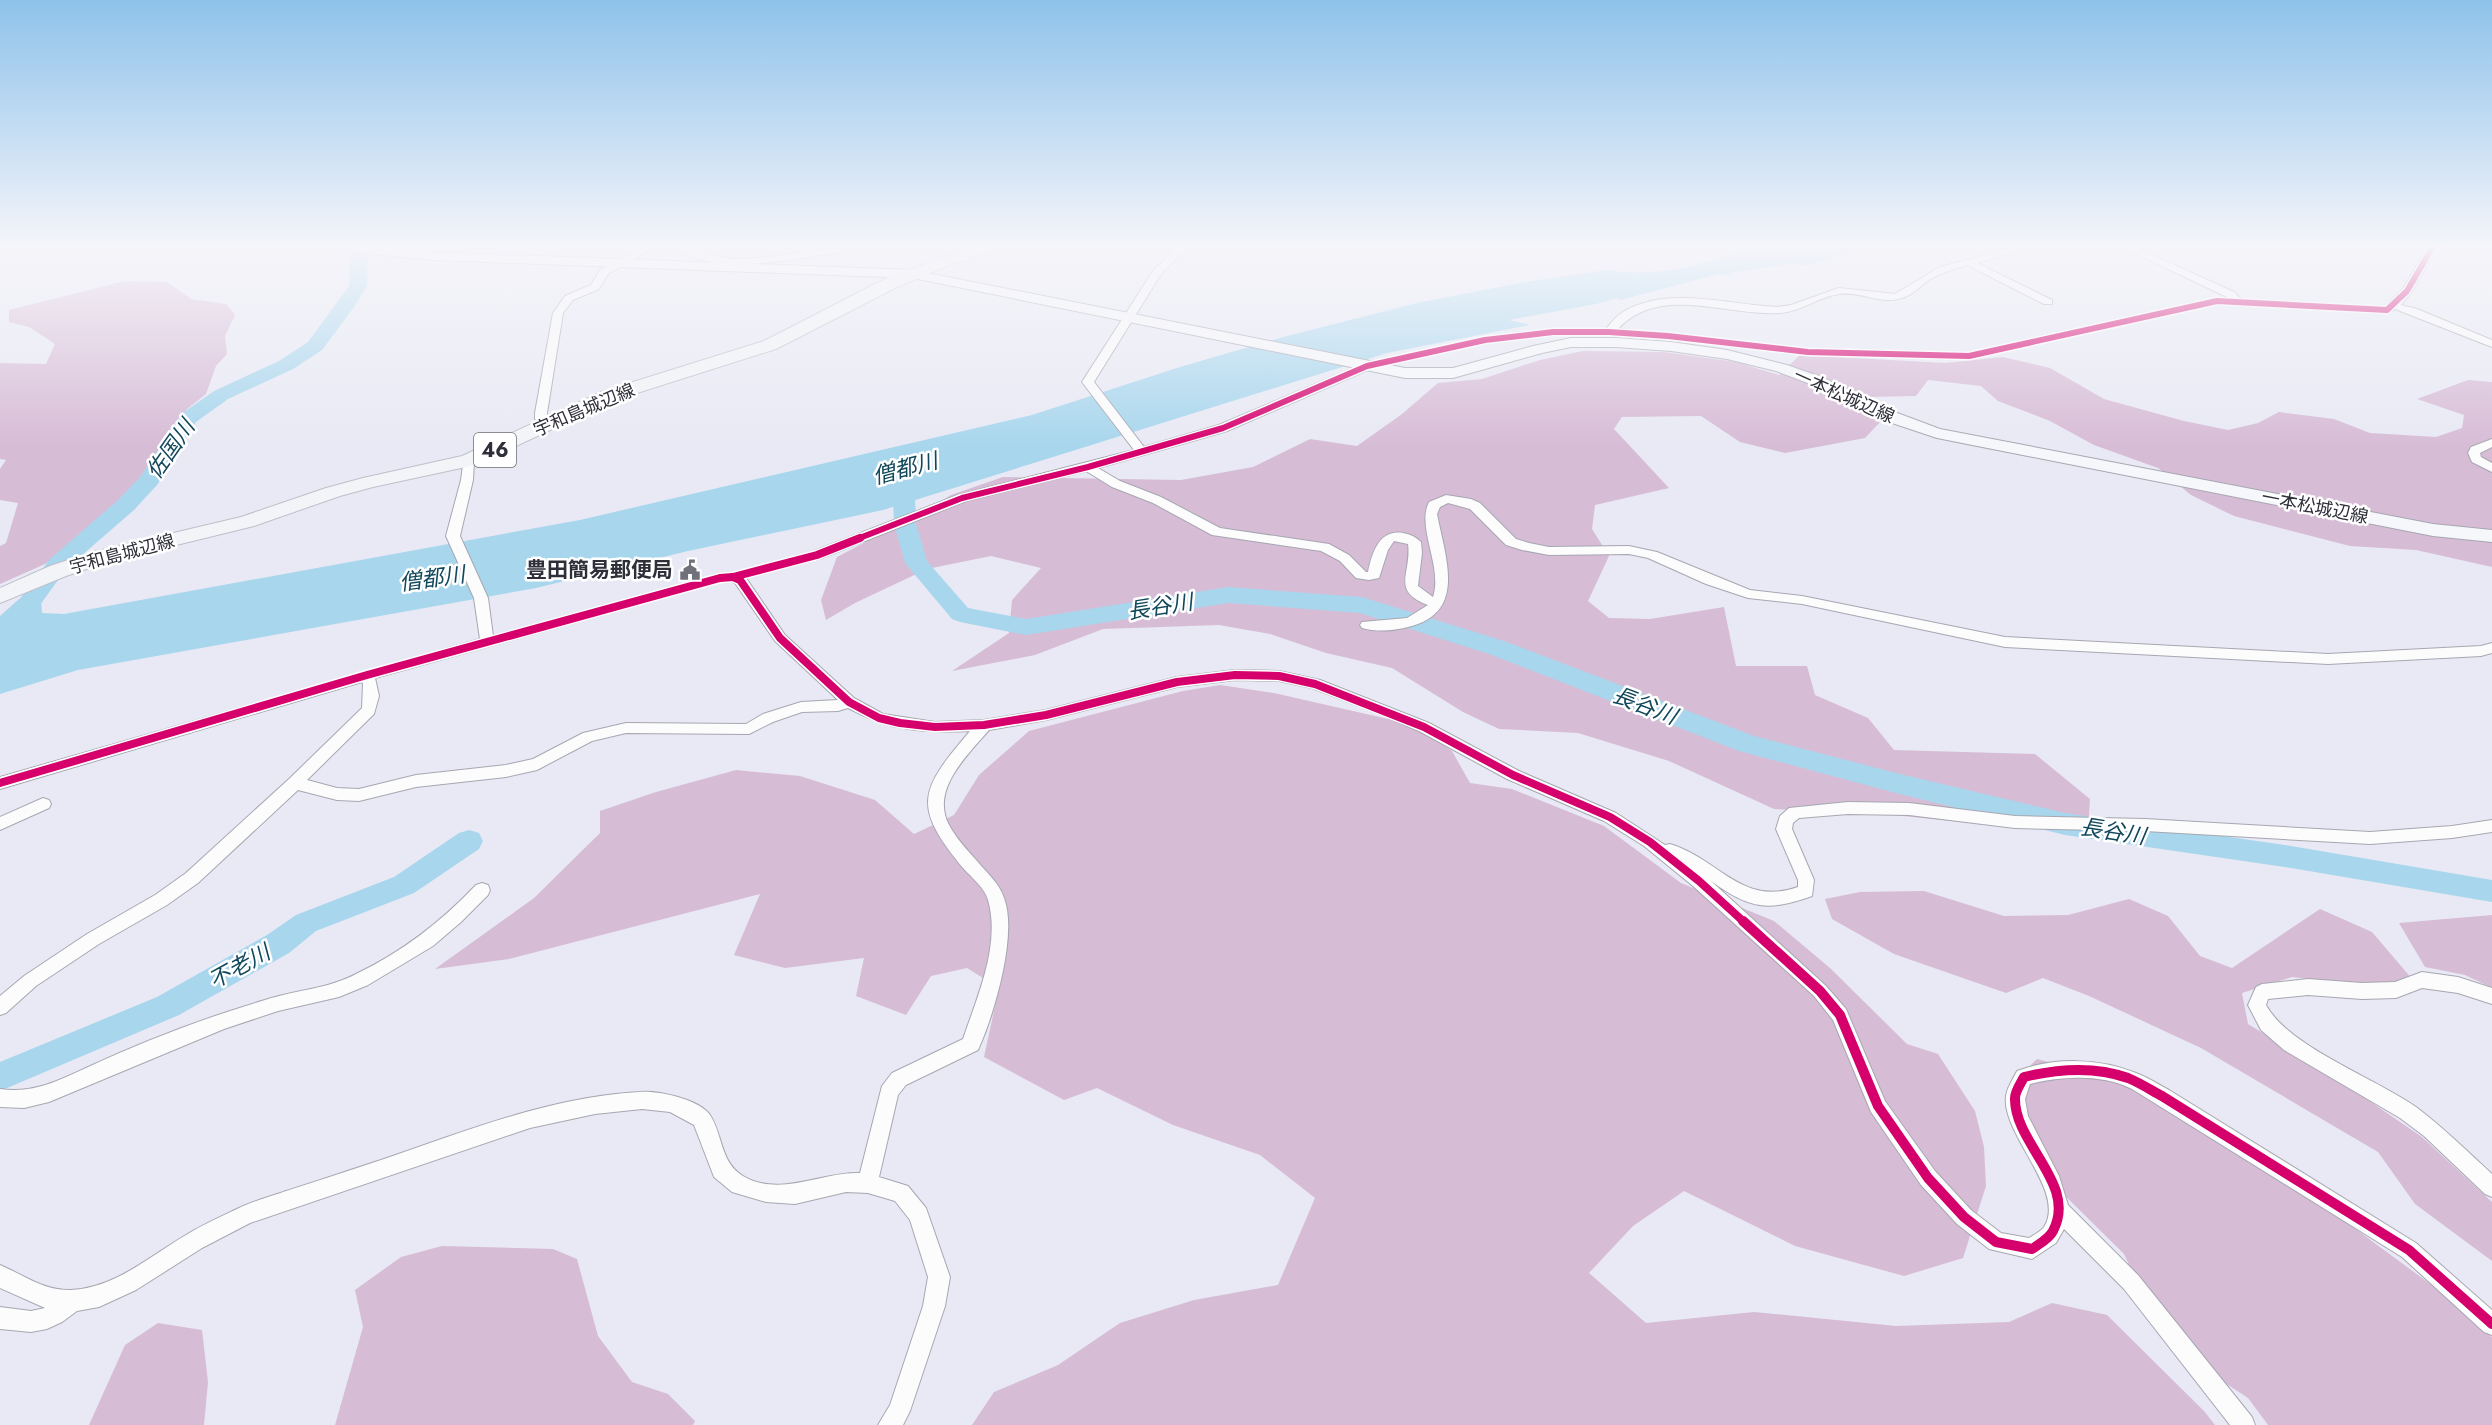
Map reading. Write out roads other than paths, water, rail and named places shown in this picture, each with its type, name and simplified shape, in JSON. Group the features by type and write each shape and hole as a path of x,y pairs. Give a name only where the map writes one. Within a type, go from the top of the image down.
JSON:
{"main road":[{"name":"宇和島城辺線","path":"0,596 49,575 101,557 247,522 360,484 468,461 626,389 740,356 770,345 830,314"},
{"name":"一本松城辺線","path":"1113,314 1405,373 1459,372 1531,349 1586,342 1695,350 1783,369 1809,378 1905,423 1937,433 2421,528 2492,536"}],"street":[{"path":"547,424 541,419 541,413 558,314"},
{"path":"1132,314 1105,351 1088,382 1140,450"},
{"path":"1610,332 1620,319 1627,314"},
{"path":"0,783 367,675 720,578 733,577 779,563 818,555 962,498 1088,467 1140,450 1223,428 1367,366 1485,340 1553,332 1610,332 1668,336 1808,352 1969,356 2041,342 2155,314"},
{"path":"2416,314 2492,344"},
{"path":"2492,443 2475,450 2474,453 2476,459 2492,468"},
{"path":"468,461 467,480 453,536 481,598 487,642"},
{"path":"1088,467 1116,484 1157,500 1196,523 1217,532 1324,548 1346,559 1359,575 1367,578 1374,575 1385,541 1395,537 1407,538 1414,542 1417,550 1411,579 1413,592 1420,599 1437,603"},
{"path":"1367,625 1385,627 1403,625 1426,614 1437,603 1442,592 1441,573 1431,514 1434,505 1446,499 1461,500 1475,506 1511,542 1527,547 1549,551 1629,550 1652,555 1711,581 1748,594 1802,600 2005,642 2328,658 2399,657 2481,651 2492,648"},
{"path":"733,577 740,580 780,638 849,702 879,718 900,723 961,727 984,725 1056,713 1188,681 1257,674 1295,678 1345,694 1424,727 1513,775 1610,817 1650,842 1699,881 1820,991 1840,1014 1878,1106 1928,1178 1964,1216 1996,1242 2032,1249 2052,1234 2061,1212"},
{"path":"0,1007 30,981 93,939 161,900 192,878 295,783 369,710 372,688 367,675"},
{"path":"295,783 337,794 359,795 416,781 506,771 537,764 588,737 626,728 749,729 768,718 801,707 838,705 849,702"},
{"path":"868,1183 889,1092 899,1079 970,1044 991,983 1000,932 997,898 946,833 935,811 934,798 947,773 984,725"},
{"path":"0,824 43,804"},
{"path":"1650,842 1693,860 1741,894 1766,900 1784,899 1806,885 1784,829 1786,820 1795,812 1848,808 1941,812 2014,822 2259,830 2370,838 2452,832 2492,826"},
{"path":"0,1098 29,1099 57,1091 136,1055 217,1023 269,1006 322,995 360,982 395,963 443,930 482,890"},
{"path":"2492,996 2458,985 2422,980 2396,990 2284,988 2262,992 2257,1005 2267,1024 2291,1044 2407,1112 2431,1130 2492,1187"},
{"path":"2244,1425 2131,1282 2061,1212 2055,1191 2021,1124 2015,1096 2024,1077 2046,1071 2097,1071 2126,1077 2162,1096 2409,1250 2492,1324"},
{"path":"0,1276 24,1289 53,1300 72,1301 99,1296 129,1284 195,1240 245,1215 530,1119 595,1105 642,1100 670,1103 702,1119 721,1170 739,1185 766,1192 795,1194 846,1182 868,1183 901,1193 919,1215 939,1277 934,1306 899,1411 889,1425"},
{"path":"0,1318 24,1323 55,1317 72,1301"}],"water":[{"name":"僧都川","path":"1372,314 1539,314 1509,320 1530,325 1387,353 883,510 688,551 536,588 78,670 0,694 0,616 19,599 41,599 42,613 64,614 580,520 1032,415 1180,367"}],"waterway":[{"name":"佐国川","path":"0,642 58,564 126,505 149,480 188,418 221,395 286,365 315,346 339,314"},
{"name":"長谷川","path":"903,469 905,524 916,563 960,614 1026,627 1228,595 1362,605 1498,648 1748,744 1896,783 2065,824 2291,857 2492,891"},
{"name":"不老川","path":"0,1077 168,1006 278,944 306,923 404,885 469,841"}],"place":[{"name":"豊田簡易郵便局","path":"690,570"}]}
